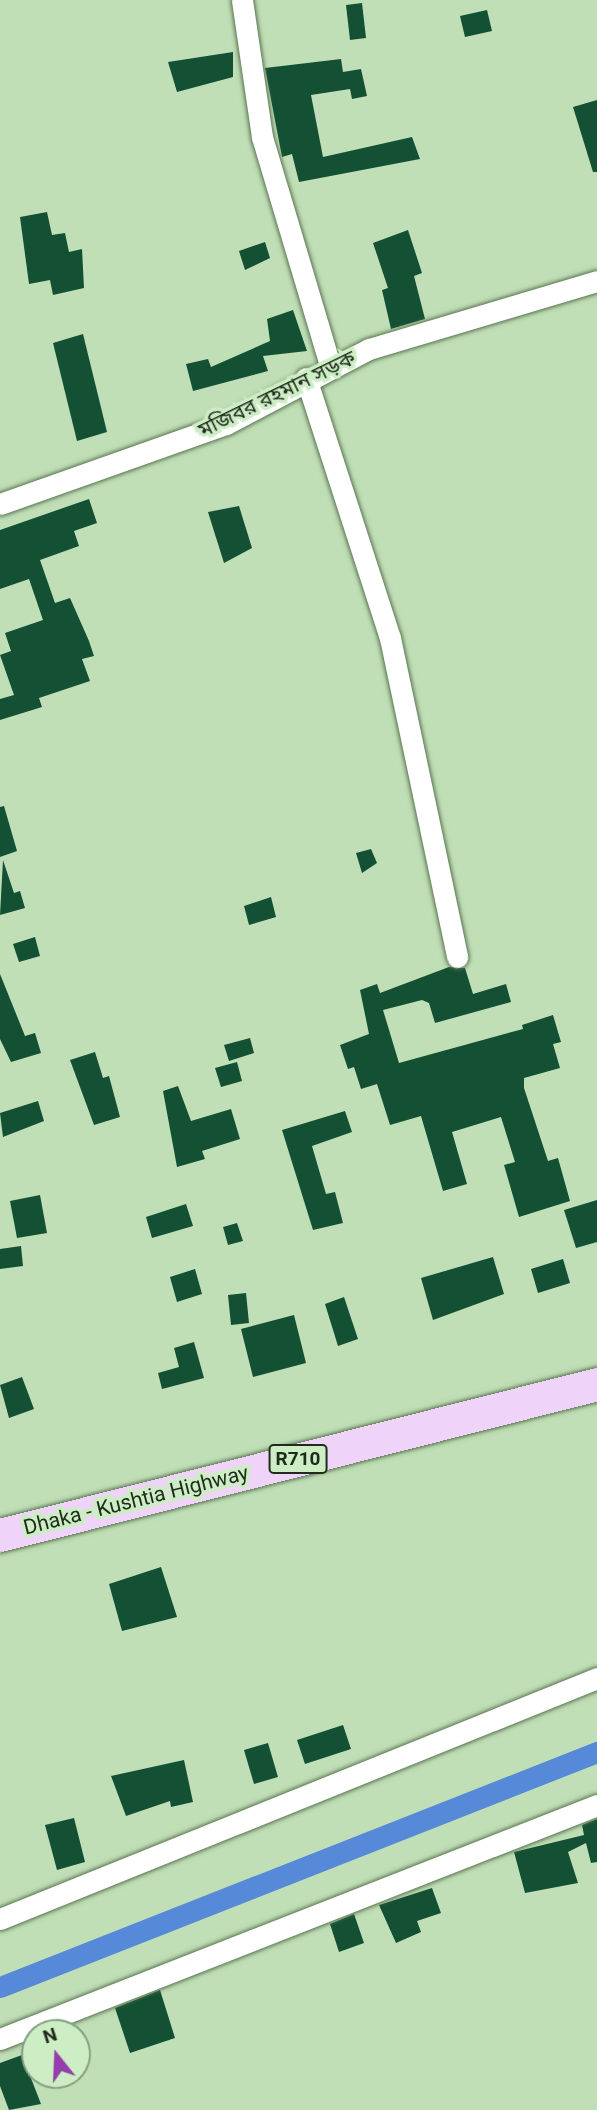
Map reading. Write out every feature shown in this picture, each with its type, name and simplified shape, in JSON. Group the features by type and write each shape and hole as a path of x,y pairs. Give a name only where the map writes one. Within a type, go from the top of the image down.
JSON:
{"main road":[{"name":"Dhaka - Kushtia Highway","path":"0,1535 597,1384"}],"street":[{"path":"242,0 262,137 330,365"},
{"name":"মজিবর রহমান সড়ক","path":"0,504 226,424 330,365 485,310 597,281"},
{"path":"306,378 390,638 457,957"},
{"path":"0,1919 597,1678"},
{"path":"0,2039 597,1805"}],"building":[{"path":"362,3 366,38 350,40 346,5"},
{"path":"487,10 492,31 465,37 460,16"},
{"path":"233,52 233,77 177,92 168,62"},
{"path":"341,59 343,72 361,69 367,96 352,99 350,89 311,95 323,157 412,137 420,159 299,182 292,154 282,157 265,68"},
{"path":"597,100 597,172 593,172 573,107"},
{"path":"47,212 52,235 65,233 69,252 82,249 84,288 53,295 50,280 29,284 20,217"},
{"path":"408,230 422,273 414,276 425,319 391,329 382,290 388,288 373,243"},
{"path":"265,242 270,258 245,270 239,251"},
{"path":"293,310 307,351 263,356 268,371 193,391 186,364 208,359 211,367 270,341 267,319"},
{"path":"83,334 107,432 77,441 53,343"},
{"path":"89,499 97,523 74,531 79,546 40,560 55,603 70,598 89,641 94,656 82,659 90,681 39,698 42,707 0,720 0,699 14,695 0,655 11,651 5,633 43,620 29,579 0,589 0,530"},
{"path":"239,506 252,548 224,563 208,512"},
{"path":"4,806 17,851 0,857 0,807"},
{"path":"371,849 377,863 362,873 356,853"},
{"path":"3,860 14,893 20,891 25,908 0,915"},
{"path":"271,897 276,917 249,925 244,906"},
{"path":"35,937 40,956 19,962 13,944"},
{"path":"449,967 465,968 473,994 506,984 511,1002 435,1023 429,1003 422,1000 383,1010 399,1063 523,1029 522,1025 553,1015 561,1042 553,1044 560,1068 524,1078 524,1088 548,1161 558,1158 570,1201 519,1217 504,1165 515,1162 501,1117 452,1132 467,1184 443,1191 421,1116 390,1125 377,1084 361,1089 354,1067 348,1069 340,1045 369,1034 360,990 377,984 380,993"},
{"path":"0,974 25,1036 35,1033 41,1053 11,1062 0,1039"},
{"path":"250,1038 254,1053 229,1061 224,1045"},
{"path":"95,1052 103,1078 109,1076 120,1117 94,1125 70,1060"},
{"path":"237,1062 242,1081 221,1087 215,1068"},
{"path":"178,1086 191,1121 231,1109 240,1139 202,1151 205,1159 177,1167 163,1091"},
{"path":"38,1101 44,1121 3,1137 0,1113"},
{"path":"345,1111 352,1132 312,1146 326,1194 335,1192 343,1223 313,1230 282,1130"},
{"path":"40,1195 47,1233 17,1238 10,1201"},
{"path":"597,1200 597,1242 576,1248 564,1210"},
{"path":"186,1204 193,1226 152,1238 146,1217"},
{"path":"237,1223 243,1241 228,1245 223,1227"},
{"path":"21,1246 23,1266 0,1269 0,1249"},
{"path":"493,1257 504,1294 433,1320 421,1278"},
{"path":"563,1259 570,1283 538,1293 531,1269"},
{"path":"195,1269 202,1294 177,1302 170,1277"},
{"path":"246,1293 249,1323 231,1325 228,1295"},
{"path":"344,1297 358,1339 338,1346 325,1304"},
{"path":"294,1315 306,1363 253,1377 241,1329"},
{"path":"194,1342 204,1378 162,1389 158,1373 179,1367 174,1348"},
{"path":"22,1377 34,1409 9,1418 0,1385"},
{"path":"161,1567 177,1617 122,1631 109,1584"},
{"path":"343,1725 351,1749 305,1764 297,1740"},
{"path":"268,1743 278,1777 254,1784 244,1750"},
{"path":"184,1760 193,1802 171,1807 170,1801 126,1816 111,1776"},
{"path":"74,1818 85,1862 57,1870 45,1825"},
{"path":"597,1819 597,1862 591,1863 586,1843 568,1852 578,1883 525,1893 514,1852 584,1835 582,1825"},
{"path":"432,1888 441,1913 417,1921 421,1932 396,1943 379,1905"},
{"path":"354,1914 364,1943 339,1952 330,1924"},
{"path":"160,1990 175,2038 130,2053 115,2008"},
{"path":"21,2055 21,2089 35,2089 41,2104 9,2110 0,2086 0,2063"}],"waterway":[{"path":"0,1987 597,1752"}]}
